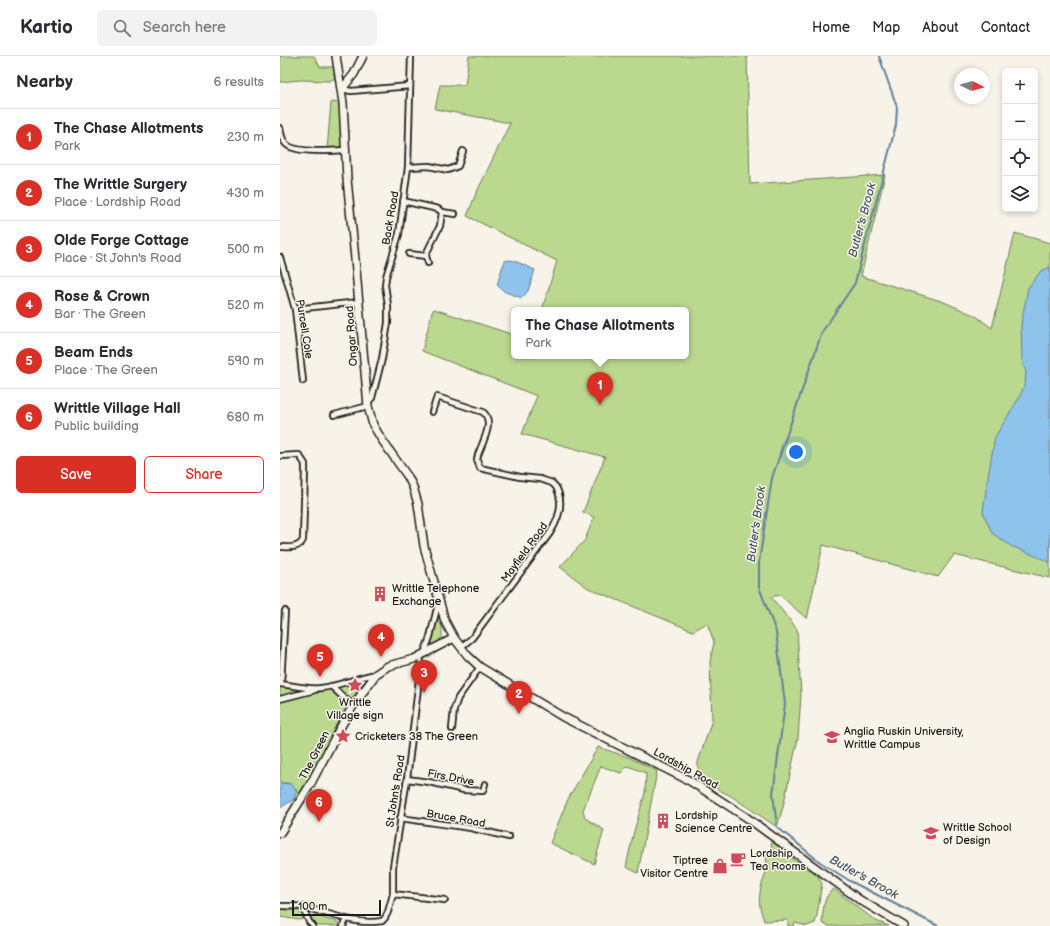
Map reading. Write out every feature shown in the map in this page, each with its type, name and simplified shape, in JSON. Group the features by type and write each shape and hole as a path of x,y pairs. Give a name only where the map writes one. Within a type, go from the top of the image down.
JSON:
{"street":[{"name":"Ongar Road","path":"336,56 342,89 347,179 367,404 371,420 376,430 408,477 413,487 418,504 424,546 439,600 454,638"},
{"path":"342,89 354,74 363,56"},
{"name":"Back Road","path":"367,404 372,398 385,341 388,313 385,281 399,234 404,201 408,167 411,56"},
{"path":"342,89 351,90 410,86"},
{"path":"280,128 284,141 288,146 319,150 345,150"},
{"path":"408,167 429,166 448,170 458,166 463,151"},
{"path":"404,201 438,209 442,212 455,214"},
{"path":"428,263 426,256 440,226 442,212"},
{"path":"409,254 426,256"},
{"name":"Purcell Cole","path":"280,257 295,309 303,381"},
{"path":"295,309 359,302"},
{"name":"Mayfield Road","path":"432,412 437,397 483,412 488,418 488,422 477,460 480,468 520,477 547,481 556,487 560,502 558,516 550,533 472,638 461,647"},
{"path":"334,415 367,404"},
{"path":"280,456 299,455 305,464 301,544 297,546 280,547"},
{"name":"Ongar Road","path":"422,655 430,637 439,600"},
{"path":"281,684 285,611"},
{"name":"Lordship Road","path":"454,638 480,667 562,717 690,781 746,817 860,900 904,926"},
{"name":"The Green","path":"280,833 310,785 353,706 376,674 388,666 422,655 454,638"},
{"name":"St John's Road","path":"382,921 388,912 393,894 393,866 407,779 422,655"},
{"path":"452,729 454,709 458,698 480,667"},
{"name":"The Green","path":"280,699 376,674"},
{"name":"The Green","path":"281,684 319,689"},
{"path":"332,686 353,706"},
{"name":"Firs Drive","path":"407,779 483,792 485,784"},
{"name":"Bruce Road","path":"400,818 471,828 509,837"},
{"path":"393,894 445,900"},
{"path":"280,906 303,908 346,920 369,924 382,921 385,926"},
{"path":"303,908 309,922 313,926"},
{"path":"343,926 346,920"}],"green space":[{"path":"280,56 314,56 320,67 335,67 337,77 329,81 301,80 280,82"},
{"path":"469,56 747,56 750,184 885,175 861,276 944,302 976,316 992,328 1015,233 1050,243 1050,578 954,555 938,577 823,545 807,619 780,595 771,597 797,629 801,695 798,738 783,807 777,827 731,796 698,779 698,762 712,720 710,662 714,642 707,623 693,631 588,588 560,567 585,540 594,517 583,512 605,457 522,434 537,396 422,351 434,309 511,334 511,359 689,359 689,307 543,307 557,261 467,216 510,123 435,109 440,85 465,85"},
{"path":"331,102 343,103 345,150 327,150"},
{"path":"436,618 442,627 442,637 438,642 430,646"},
{"path":"365,679 338,722 310,780 298,797 292,801 294,798 293,786 287,783 280,783 280,687 305,689 307,695"},
{"path":"598,747 628,757 657,771 638,873 626,867 645,793 646,773 628,766 621,773 601,766 583,810 585,818 604,830 594,864 550,843 568,799"},
{"path":"771,841 790,854 794,860 816,872 822,884 815,923 807,926 795,923 794,926 788,926 788,920 764,921 759,897 767,867 766,857 772,851"},
{"path":"834,889 876,921 889,926 828,926 822,923 823,909 826,899 830,892"},
{"path":"280,909 303,911 306,918 299,920 280,917"},
{"path":"312,916 337,922 339,923 339,926 317,926 311,918"}],"water":[{"path":"505,261 515,261 535,270 528,291 522,298 505,292 497,285"},
{"path":"1050,267 1050,562 1011,546 992,533 983,512 995,437 1019,398 1025,384 1026,372 1022,360 1021,324 1028,288 1041,271"},
{"path":"280,783 291,784 297,791 293,800 280,808"}],"waterway":[{"name":"Butler's Brook","path":"879,56 897,107 896,125 855,283 822,332 772,478 759,562 759,587 776,632 785,704 773,794 777,827 820,862 850,881 938,926"}],"place":[{"name":"The Chase Allotments","path":"600,405"},
{"name":"Writtle Telephone Exchange","path":"380,594"},
{"name":"Rose & Crown","path":"381,657"},
{"name":"Beam Ends","path":"320,677"},
{"name":"Writtle Village sign","path":"355,685"},
{"name":"Olde Forge Cottage","path":"424,693"},
{"name":"The Writtle Surgery","path":"519,714"},
{"name":"Cricketers 38 The Green","path":"343,736"},
{"name":"Anglia Ruskin University, Writtle Campus","path":"832,737"},
{"name":"Lordship Science Centre","path":"663,821"},
{"name":"Writtle Village Hall","path":"319,822"},
{"name":"Writtle School of Design","path":"931,833"},
{"name":"Lordship Tea Rooms","path":"738,859"},
{"name":"Tiptree Visitor Centre","path":"720,866"}]}
